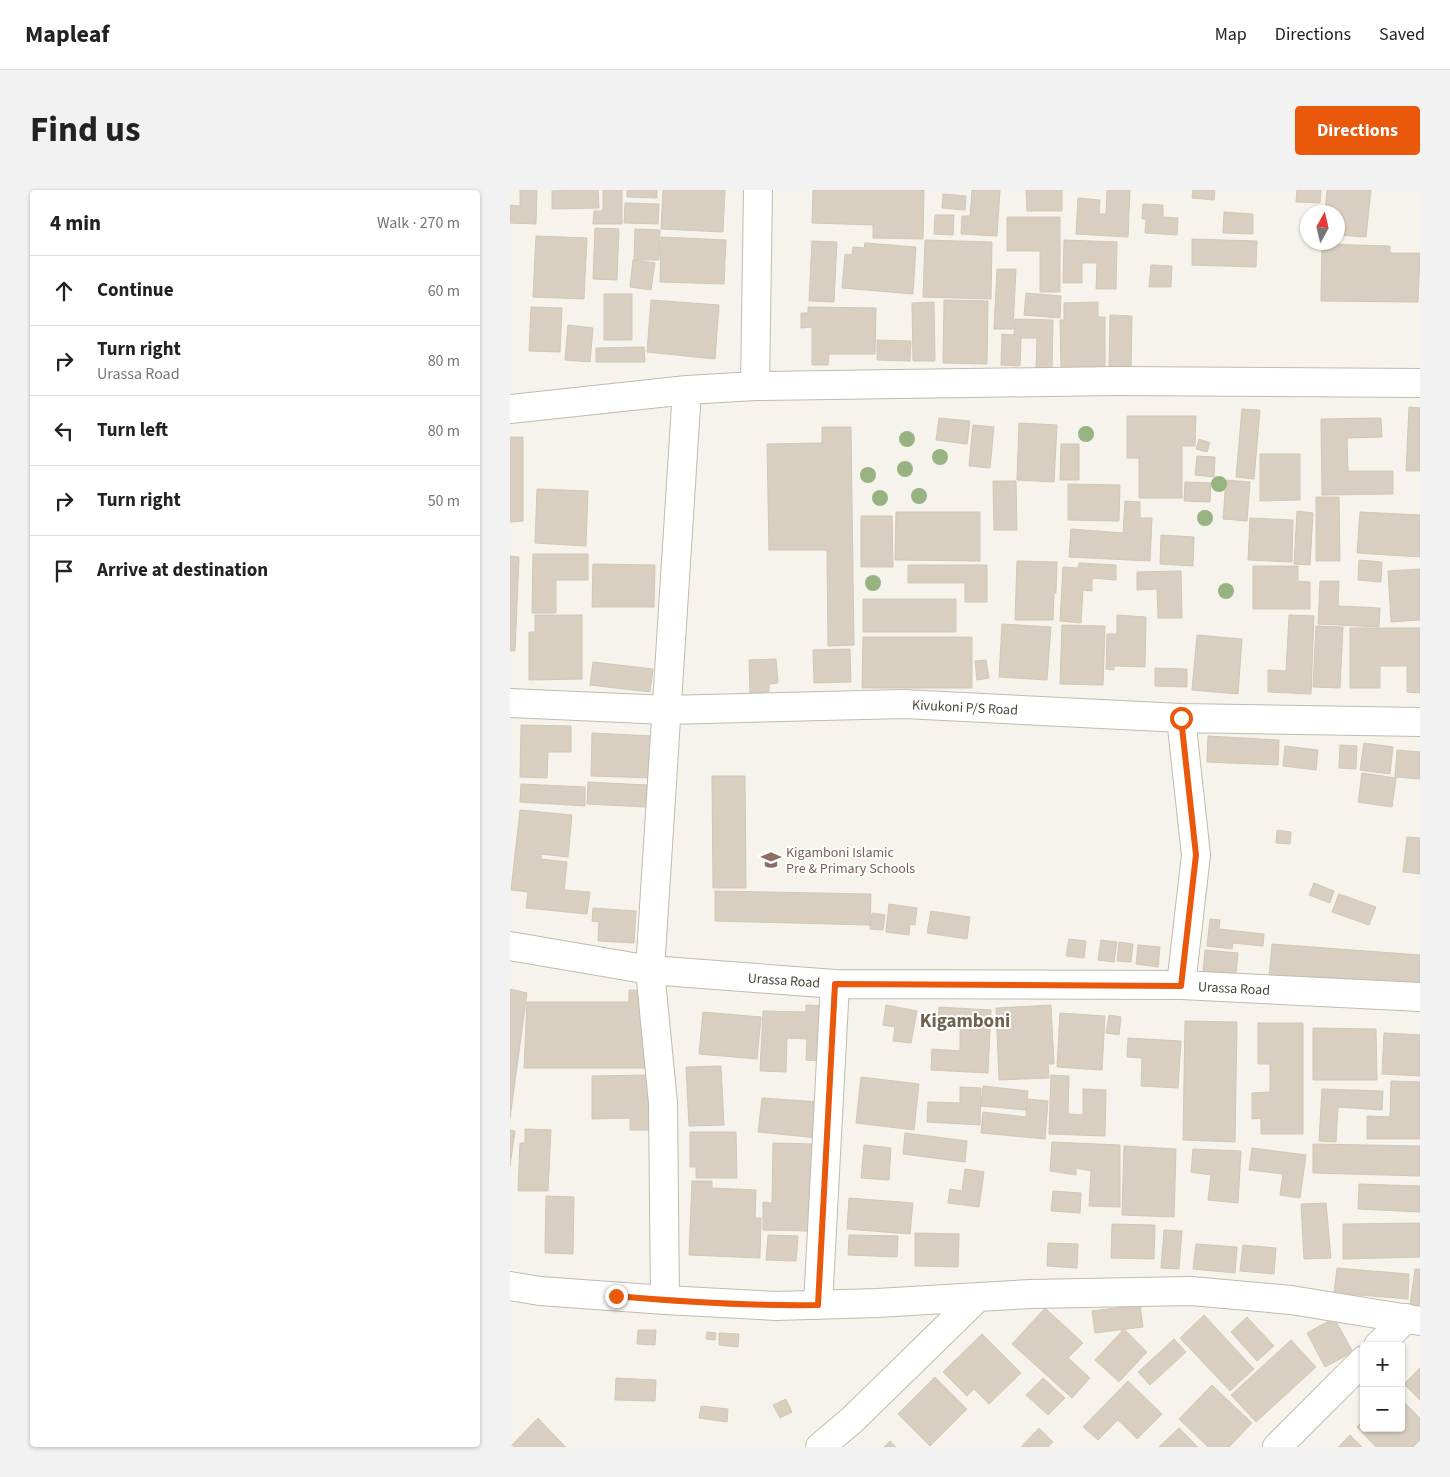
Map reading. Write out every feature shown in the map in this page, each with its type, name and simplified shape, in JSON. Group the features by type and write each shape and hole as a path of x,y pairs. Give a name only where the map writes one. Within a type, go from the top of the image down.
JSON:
{"street":[{"path":"755,386 758,190"},
{"path":"510,409 687,390 755,386 1116,381 1420,383"},
{"path":"666,1300 662,1103 650,970 687,390"},
{"name":"Kivukoni P/S Road","path":"510,703 667,710 904,704 1181,718 1420,722"},
{"path":"1181,718 1196,855 1181,986"},
{"name":"Urassa Road","path":"510,946 650,970 835,984 1181,986 1420,997"},
{"path":"818,1305 835,984"},
{"path":"510,1286 540,1291 776,1306 1030,1294 1191,1291 1291,1300 1413,1319"},
{"path":"820,1447 852,1420 978,1297"},
{"path":"1383,1342 1413,1319"},
{"path":"1277,1447 1360,1364"}],"building":[{"path":"520,190 537,190 536,224 510,223 510,205 520,206"},
{"path":"598,190 599,208 552,209 552,191"},
{"path":"603,190 622,190 622,224 593,224 594,211 603,211"},
{"path":"627,190 657,190 657,198 627,197"},
{"path":"663,190 725,190 723,232 661,229"},
{"path":"813,190 924,190 923,239 873,238 873,225 812,223"},
{"path":"972,190 1000,190 997,236 961,234 962,216 970,216"},
{"path":"1026,190 1062,190 1062,211 1027,211"},
{"path":"1107,190 1130,190 1128,237 1076,234 1078,198 1100,200 1099,214 1106,214"},
{"path":"1193,190 1215,190 1214,200 1192,198"},
{"path":"1297,190 1321,190 1320,203 1296,202"},
{"path":"1327,190 1371,190 1366,237 1345,236 1345,205 1326,205"},
{"path":"943,194 966,196 965,210 942,208"},
{"path":"625,203 659,204 658,224 624,223"},
{"path":"1143,204 1163,205 1163,217 1178,218 1177,235 1145,233 1146,219 1142,219"},
{"path":"1224,212 1253,214 1253,234 1223,233"},
{"path":"935,215 954,215 953,235 934,234"},
{"path":"1007,217 1060,217 1060,292 1040,292 1040,251 1007,251"},
{"path":"595,228 619,229 617,280 593,279"},
{"path":"635,229 660,230 659,260 634,260"},
{"path":"536,236 587,238 584,299 533,297"},
{"path":"661,237 726,240 724,284 660,282"},
{"path":"1192,239 1257,241 1256,267 1192,265"},
{"path":"925,240 992,242 991,299 923,297"},
{"path":"1064,240 1117,242 1116,289 1096,289 1097,263 1082,263 1082,283 1063,283"},
{"path":"812,241 837,242 834,302 809,301"},
{"path":"865,243 916,247 913,294 842,288 845,254 852,255 853,247 864,248"},
{"path":"1345,245 1390,246 1390,253 1420,253 1418,302 1321,301 1322,250 1345,250"},
{"path":"633,260 655,263 651,290 630,287"},
{"path":"1151,265 1172,266 1171,287 1149,287"},
{"path":"997,269 1016,269 1013,329 994,329"},
{"path":"1026,293 1061,296 1060,318 1024,315"},
{"path":"604,294 632,294 632,340 604,340"},
{"path":"651,300 719,305 715,359 647,352"},
{"path":"944,300 988,301 987,364 943,363"},
{"path":"934,302 935,361 913,361 912,303"},
{"path":"1098,302 1098,317 1105,317 1105,370 1061,370 1060,320 1064,320 1064,303"},
{"path":"531,307 562,308 560,352 529,351"},
{"path":"808,307 876,308 875,354 829,354 828,365 812,365 812,327 801,328 801,313 808,313"},
{"path":"1110,315 1132,316 1131,370 1109,369"},
{"path":"1015,319 1053,320 1052,369 1036,368 1037,338 1021,338 1020,366 1001,365 1002,334 1014,335"},
{"path":"568,325 593,328 590,362 565,360"},
{"path":"877,340 911,341 910,361 877,360"},
{"path":"644,347 645,362 596,362 596,348"},
{"path":"1409,407 1420,408 1420,471 1406,471"},
{"path":"1242,409 1260,410 1254,479 1236,477"},
{"path":"1127,416 1196,416 1195,446 1182,446 1182,498 1139,498 1139,458 1127,458"},
{"path":"939,418 970,421 967,444 936,440"},
{"path":"1381,418 1382,437 1347,438 1348,471 1393,471 1393,494 1322,495 1321,419"},
{"path":"1019,423 1057,425 1054,482 1017,480"},
{"path":"973,425 994,427 990,468 969,466"},
{"path":"822,427 851,427 854,645 828,646 827,550 769,550 767,444 822,443"},
{"path":"510,437 523,437 523,521 510,522"},
{"path":"1199,439 1210,443 1207,452 1196,449"},
{"path":"1061,444 1079,444 1079,480 1060,480"},
{"path":"1260,454 1300,454 1300,500 1260,501"},
{"path":"1197,456 1215,457 1214,477 1195,475"},
{"path":"1226,480 1250,482 1247,521 1223,519"},
{"path":"993,481 1016,481 1017,530 994,530"},
{"path":"1185,482 1211,483 1210,502 1184,501"},
{"path":"1068,484 1120,485 1119,521 1068,520"},
{"path":"537,489 588,491 586,546 535,543"},
{"path":"1316,497 1339,497 1340,561 1316,561"},
{"path":"1125,501 1140,502 1140,518 1152,518 1150,561 1069,557 1071,529 1123,533"},
{"path":"1297,511 1313,513 1310,565 1294,564"},
{"path":"896,512 980,512 980,561 895,560"},
{"path":"1360,512 1420,515 1420,557 1357,553"},
{"path":"861,516 892,516 893,567 861,567"},
{"path":"1250,518 1293,520 1292,562 1248,560"},
{"path":"1161,535 1194,537 1193,566 1160,564"},
{"path":"533,554 588,554 588,580 556,580 556,613 532,613"},
{"path":"510,556 519,557 515,651 510,651"},
{"path":"1359,560 1382,562 1381,582 1358,580"},
{"path":"1017,561 1057,562 1053,620 1015,620"},
{"path":"1079,563 1116,565 1116,580 1092,578 1092,591 1083,590 1081,623 1060,621 1063,567 1078,568"},
{"path":"593,564 655,565 654,607 592,607"},
{"path":"908,565 987,565 987,602 965,602 965,583 908,583"},
{"path":"1253,566 1298,566 1298,581 1310,582 1310,609 1253,609"},
{"path":"1420,569 1420,620 1391,622 1388,571"},
{"path":"1181,571 1182,618 1158,618 1157,589 1137,590 1137,572"},
{"path":"1320,581 1339,581 1338,606 1380,608 1379,627 1318,624"},
{"path":"863,599 956,599 956,632 863,632"},
{"path":"535,615 582,615 582,679 529,680 529,632 535,632"},
{"path":"1117,615 1146,617 1145,667 1114,666 1114,670 1106,669 1107,634 1117,634"},
{"path":"1289,615 1314,616 1311,694 1268,692 1268,670 1286,671"},
{"path":"1002,624 1051,627 1047,680 999,677"},
{"path":"1062,625 1105,626 1103,685 1060,684"},
{"path":"1316,626 1343,627 1340,688 1313,687"},
{"path":"1350,628 1420,628 1420,693 1407,692 1407,666 1380,666 1380,688 1350,688"},
{"path":"1197,635 1242,639 1238,694 1192,690"},
{"path":"863,637 972,637 972,688 862,688"},
{"path":"850,649 851,682 814,683 813,650"},
{"path":"776,659 778,683 769,684 769,692 750,693 749,660"},
{"path":"986,660 989,678 977,680 975,661"},
{"path":"593,662 653,669 650,692 590,685"},
{"path":"1155,668 1187,669 1187,687 1155,686"},
{"path":"521,725 571,726 571,752 548,752 547,778 520,777"},
{"path":"592,733 653,736 652,778 591,776"},
{"path":"1208,736 1279,740 1278,765 1207,762"},
{"path":"1364,743 1393,747 1390,774 1360,770"},
{"path":"1340,745 1357,746 1356,769 1339,768"},
{"path":"1285,746 1318,750 1316,770 1283,766"},
{"path":"1397,750 1420,752 1420,779 1395,777"},
{"path":"1362,773 1396,778 1392,807 1358,802"},
{"path":"712,776 745,776 746,888 713,888"},
{"path":"588,782 647,785 646,807 587,804"},
{"path":"521,784 585,787 585,806 520,802"},
{"path":"520,810 572,815 568,857 541,854 541,859 567,862 564,890 590,892 587,914 526,908 528,892 511,890"},
{"path":"1277,830 1291,832 1290,844 1276,843"},
{"path":"1407,837 1420,838 1420,874 1403,872"},
{"path":"1314,883 1334,891 1330,903 1309,895"},
{"path":"715,891 871,894 870,925 715,921"},
{"path":"1339,894 1376,907 1369,925 1332,912"},
{"path":"889,904 917,908 915,925 910,924 909,935 886,932"},
{"path":"593,908 636,911 634,943 598,941 599,922 592,921"},
{"path":"931,911 970,917 967,939 927,933"},
{"path":"872,913 885,915 883,930 870,929"},
{"path":"1210,919 1220,920 1219,929 1264,934 1263,946 1233,943 1232,949 1207,946"},
{"path":"1069,939 1086,941 1084,958 1066,956"},
{"path":"1101,940 1117,942 1114,962 1098,960"},
{"path":"1119,942 1133,944 1131,962 1117,961"},
{"path":"1272,944 1420,955 1420,988 1269,977"},
{"path":"1138,945 1160,947 1158,967 1136,964"},
{"path":"1205,950 1238,953 1236,974 1203,971"},
{"path":"510,989 527,993 510,1118"},
{"path":"629,990 651,991 650,1068 524,1068 527,1002 629,1002"},
{"path":"806,1005 827,1006 825,1061 806,1060 807,1039 787,1038 786,1072 760,1071 763,1011 806,1012"},
{"path":"886,1005 917,1011 911,1043 893,1041 895,1027 883,1025"},
{"path":"1051,1005 1054,1064 1048,1064 1049,1078 999,1080 996,1008"},
{"path":"939,1007 991,1010 988,1073 931,1070 932,1049 960,1051 960,1027 938,1026"},
{"path":"703,1012 761,1017 757,1059 699,1054"},
{"path":"1060,1013 1105,1016 1102,1070 1057,1067"},
{"path":"1109,1015 1121,1017 1119,1035 1106,1033"},
{"path":"1185,1021 1237,1022 1235,1142 1183,1140"},
{"path":"1258,1023 1303,1023 1303,1134 1261,1134 1261,1118 1252,1119 1252,1093 1270,1092 1270,1064 1258,1064"},
{"path":"1313,1028 1376,1029 1377,1080 1313,1080"},
{"path":"1384,1033 1420,1035 1420,1076 1382,1074"},
{"path":"1128,1038 1181,1041 1178,1088 1141,1086 1142,1058 1127,1057"},
{"path":"721,1066 724,1125 689,1126 686,1067"},
{"path":"649,1075 649,1130 630,1130 630,1118 592,1119 592,1076"},
{"path":"1051,1075 1069,1076 1068,1114 1083,1115 1083,1089 1106,1090 1105,1136 1049,1134"},
{"path":"861,1077 919,1084 914,1130 856,1123"},
{"path":"1391,1081 1420,1082 1420,1139 1367,1139 1367,1116 1390,1117"},
{"path":"983,1086 1028,1091 1026,1110 981,1106"},
{"path":"960,1087 981,1088 980,1125 927,1122 928,1102 960,1103"},
{"path":"1322,1089 1383,1091 1382,1110 1338,1107 1336,1142 1319,1141"},
{"path":"762,1098 821,1102 818,1138 758,1132"},
{"path":"1027,1099 1048,1101 1045,1139 981,1133 983,1112 1026,1117"},
{"path":"525,1129 551,1130 548,1191 518,1191 520,1143 525,1143"},
{"path":"510,1130 515,1131 510,1166"},
{"path":"690,1132 736,1132 737,1178 696,1178 696,1167 690,1167"},
{"path":"905,1133 967,1141 965,1162 903,1154"},
{"path":"1052,1142 1120,1145 1120,1207 1089,1206 1091,1171 1076,1168 1076,1175 1050,1171"},
{"path":"773,1143 812,1144 811,1231 763,1230 763,1202 772,1203"},
{"path":"1313,1144 1420,1146 1420,1176 1313,1173"},
{"path":"864,1145 891,1148 889,1180 861,1178"},
{"path":"1124,1146 1176,1149 1174,1217 1122,1215"},
{"path":"1252,1148 1306,1155 1300,1198 1280,1195 1283,1174 1249,1170"},
{"path":"1193,1149 1241,1151 1238,1203 1208,1200 1211,1175 1191,1172"},
{"path":"965,1169 984,1172 979,1207 948,1203 950,1189 962,1191"},
{"path":"692,1181 712,1181 712,1188 756,1190 755,1218 761,1218 760,1258 689,1255"},
{"path":"1359,1184 1420,1186 1420,1212 1358,1209"},
{"path":"1053,1191 1081,1193 1080,1213 1051,1211"},
{"path":"546,1196 574,1197 573,1254 545,1253"},
{"path":"849,1198 913,1203 910,1234 847,1229"},
{"path":"1326,1203 1331,1258 1304,1259 1301,1204"},
{"path":"1420,1223 1420,1257 1343,1259 1343,1224"},
{"path":"1112,1224 1155,1225 1154,1259 1111,1258"},
{"path":"1164,1230 1182,1231 1179,1269 1161,1268"},
{"path":"915,1233 959,1234 958,1267 915,1266"},
{"path":"768,1235 798,1236 796,1261 766,1260"},
{"path":"849,1235 898,1236 897,1257 848,1255"},
{"path":"1048,1243 1078,1244 1077,1268 1047,1266"},
{"path":"1196,1244 1237,1247 1235,1273 1193,1269"},
{"path":"1243,1245 1276,1248 1274,1274 1240,1271"},
{"path":"1337,1268 1409,1274 1408,1299 1334,1293"},
{"path":"1415,1269 1420,1269 1420,1305 1410,1304"},
{"path":"1140,1305 1143,1327 1095,1333 1092,1311"},
{"path":"1045,1308 1083,1343 1068,1358 1090,1378 1072,1398 1012,1344"},
{"path":"1204,1315 1254,1369 1230,1391 1180,1338"},
{"path":"1247,1317 1274,1346 1257,1361 1231,1332"},
{"path":"1334,1318 1353,1352 1325,1367 1307,1333"},
{"path":"1124,1329 1147,1352 1119,1382 1095,1360"},
{"path":"638,1330 656,1330 655,1345 637,1344"},
{"path":"707,1332 716,1333 715,1340 706,1339"},
{"path":"719,1333 739,1334 738,1347 719,1345"},
{"path":"982,1334 1021,1373 989,1404 974,1389 967,1396 943,1372"},
{"path":"1174,1339 1186,1352 1150,1385 1138,1372"},
{"path":"1291,1340 1316,1367 1256,1422 1231,1395"},
{"path":"1420,1368 1420,1400 1405,1385"},
{"path":"935,1377 967,1409 930,1446 898,1414"},
{"path":"616,1378 656,1380 655,1401 615,1400"},
{"path":"1043,1378 1065,1398 1048,1415 1026,1395"},
{"path":"1128,1381 1162,1414 1137,1439 1118,1420 1098,1440 1083,1427"},
{"path":"1212,1385 1252,1423 1229,1447 1208,1447 1179,1419"},
{"path":"786,1399 792,1412 780,1418 773,1405"},
{"path":"1405,1403 1420,1418 1420,1440 1413,1447 1376,1447 1362,1432 1405,1432"},
{"path":"701,1406 728,1409 727,1422 699,1418"},
{"path":"538,1418 566,1447 510,1447"},
{"path":"1039,1428 1053,1442 1048,1447 1021,1447"},
{"path":"1179,1428 1198,1447 1159,1447"},
{"path":"1350,1435 1362,1447 1338,1447"},
{"path":"890,1441 896,1447 884,1447"}],"place":[{"name":"Kigamboni Islamic Pre & Primary Schools","path":"771,860"}],"district":[{"name":"Kigamboni","path":"965,1020"}],"route":[{"path":"616,1296 776,1306 818,1305 835,984 1181,986 1196,855 1181,718"}]}
